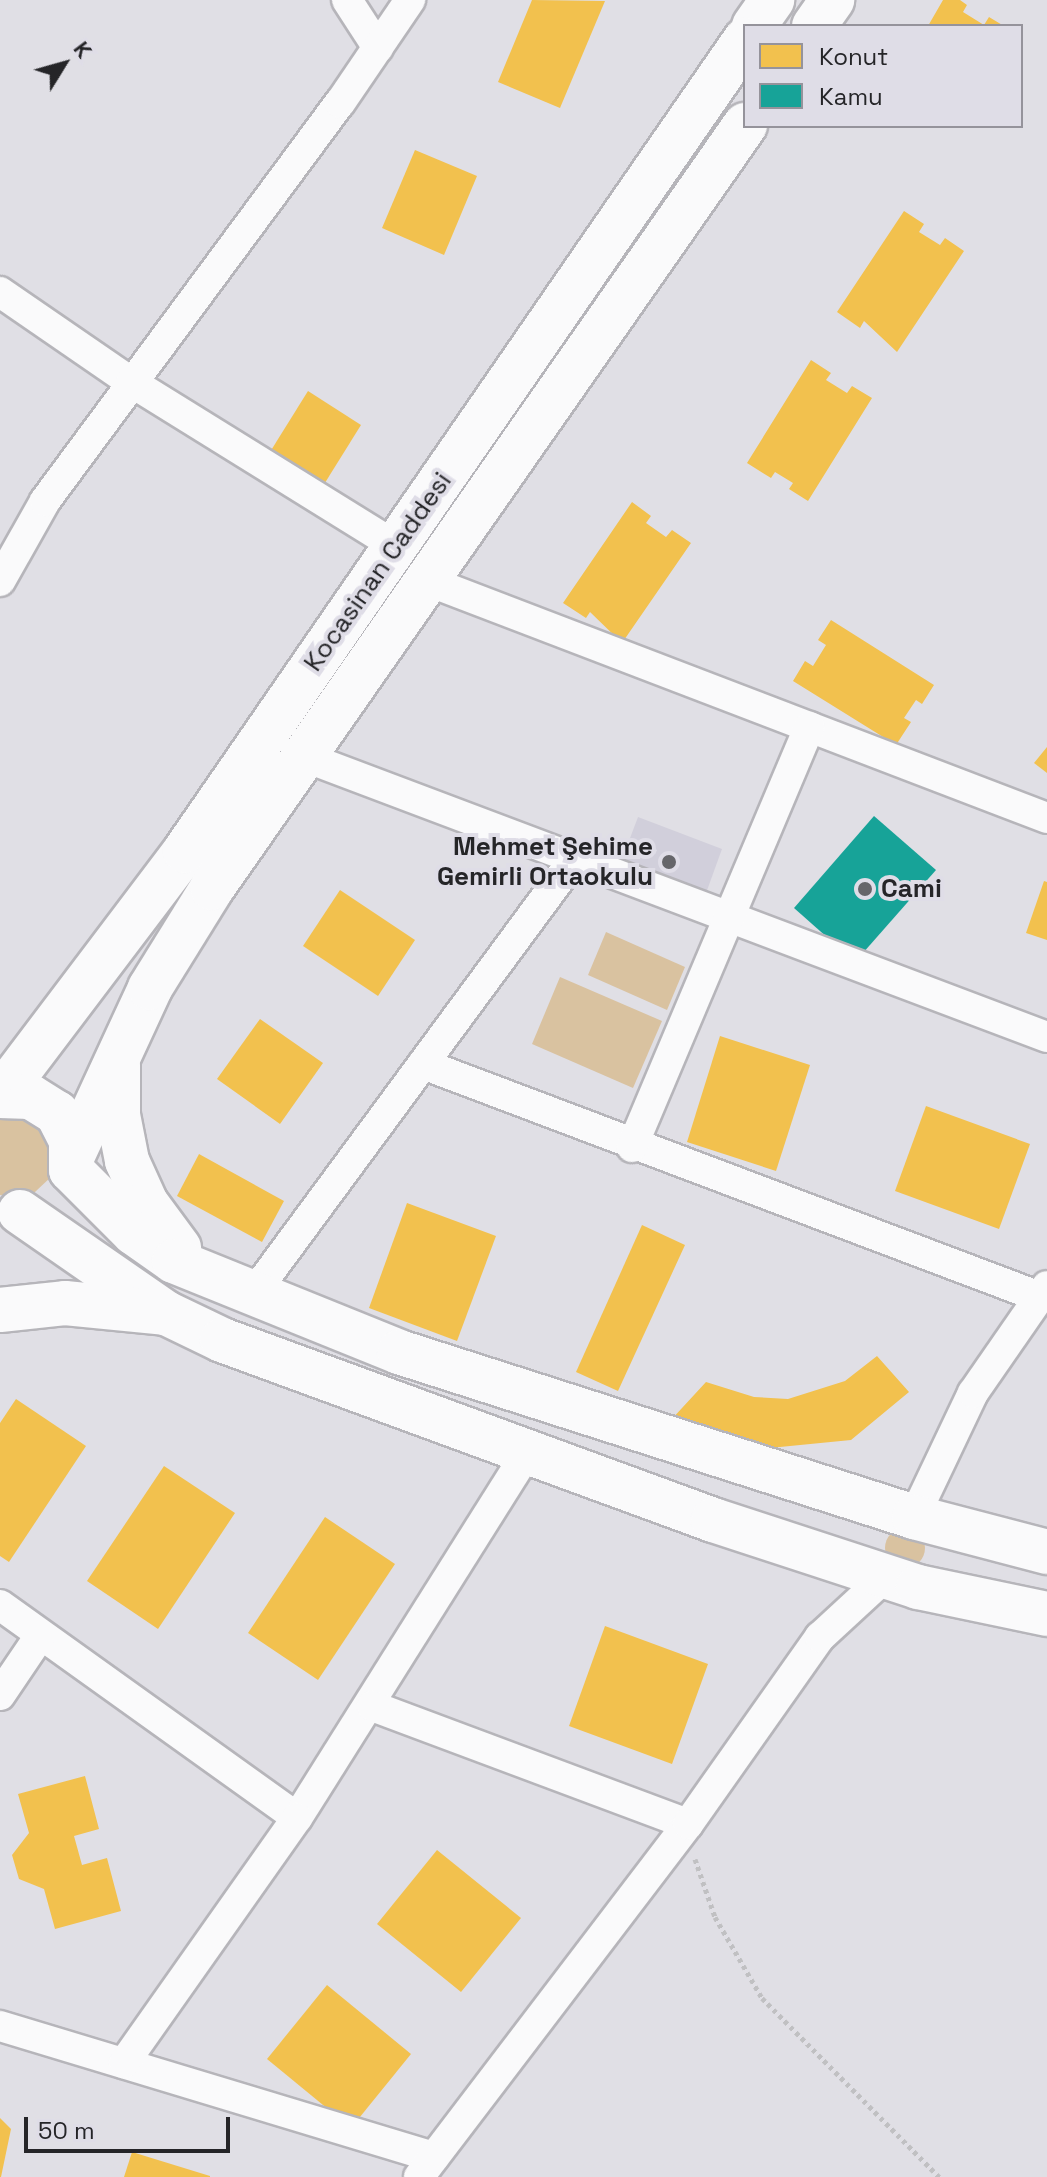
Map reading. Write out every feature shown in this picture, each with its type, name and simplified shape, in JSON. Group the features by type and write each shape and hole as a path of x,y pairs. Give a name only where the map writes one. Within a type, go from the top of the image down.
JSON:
{"main road":[{"path":"755,24 772,0"},
{"path":"815,24 832,0"},
{"name":"Kocasinan Caddesi","path":"0,1096 142,912 743,43"},
{"name":"Kocasinan Caddesi","path":"8,1216 55,1196 122,1042 180,937 743,128"},
{"path":"122,1042 116,1090 127,1161 163,1229 206,1274"},
{"path":"0,1096 31,1097 57,1113 72,1162 134,1233 174,1261 399,1352 914,1517 1047,1552"},
{"path":"8,1216 166,1313 222,1340 526,1454 901,1582 1047,1614"},
{"path":"0,1310 65,1303 166,1313"},
{"path":"901,1582 873,1558 875,1535 891,1519 914,1517"}],"street":[{"path":"347,0 378,48"},
{"path":"0,581 45,501 378,48 410,0"},
{"path":"0,292 131,382 396,546"},
{"path":"428,581 1047,818"},
{"path":"632,1147 809,727"},
{"path":"305,757 1047,1037"},
{"path":"254,1293 575,858"},
{"path":"423,1064 632,1147 1044,1292 973,1393 914,1517"},
{"path":"124,2063 372,1706 526,1454"},
{"path":"0,2026 124,2063 426,2167 688,1824 820,1637 901,1582"},
{"path":"0,1605 297,1818"},
{"path":"0,1695 40,1636"},
{"path":"372,1706 688,1824"}],"path":[{"path":"688,1824 703,1887 745,1973 782,2022 939,2177"}],"shaded area":[{"name":"Mehmet Şehime Gemirli Ortaokulu","path":"638,817 722,849 701,907 616,875"},
{"path":"606,932 685,967 667,1010 588,975"},
{"path":"560,977 662,1021 633,1088 532,1044"},
{"path":"15,1110 52,1133 52,1176 35,1192 13,1197 0,1195 0,1112"},
{"path":"905,1528 919,1534 925,1548 919,1562 905,1568 891,1562 885,1548 891,1534"}],"building: Konut":[{"path":"532,0 605,1 560,108 498,82"},
{"path":"943,0 960,0 967,5 963,12 982,24 929,24"},
{"path":"989,17 1001,24 985,24"},
{"path":"415,150 477,176 444,255 382,228"},
{"path":"904,211 924,224 919,232 940,245 945,238 964,251 897,352 864,321 860,328 837,312"},
{"path":"811,360 831,373 826,380 847,393 852,386 872,398 808,501 789,489 793,483 775,472 771,478 747,463"},
{"path":"308,391 361,425 318,494 265,460"},
{"path":"632,502 651,516 646,523 666,537 672,530 691,543 622,643 590,612 586,618 563,603"},
{"path":"831,620 934,685 922,704 916,700 904,718 911,722 896,745 793,681 805,661 813,666 826,645 818,640"},
{"path":"1047,747 1047,773 1034,763"},
{"path":"1044,881 1047,882 1047,940 1026,933"},
{"path":"340,890 415,940 378,996 303,946"},
{"path":"260,1019 323,1063 280,1124 217,1079"},
{"path":"720,1036 810,1065 776,1171 687,1142"},
{"path":"926,1106 1030,1144 999,1229 895,1191"},
{"path":"199,1154 284,1201 262,1242 177,1196"},
{"path":"407,1203 496,1236 457,1341 369,1308"},
{"path":"642,1225 685,1245 618,1391 576,1372"},
{"path":"877,1356 909,1392 851,1440 728,1452 670,1421 706,1382 754,1397 788,1399 845,1381"},
{"path":"16,1399 86,1446 9,1562 0,1556 0,1423"},
{"path":"164,1466 235,1513 158,1629 87,1581"},
{"path":"325,1517 395,1564 318,1680 248,1633"},
{"path":"605,1626 708,1664 672,1764 569,1726"},
{"path":"85,1776 99,1829 74,1836 82,1865 107,1858 121,1911 55,1929 44,1889 19,1879 12,1855 29,1833 18,1794"},
{"path":"437,1850 521,1918 461,1992 377,1924"},
{"path":"327,1985 411,2054 351,2128 267,2059"},
{"path":"0,2118 11,2129 1,2177 0,2177"},
{"path":"132,2152 210,2176 210,2177 124,2177"}],"building: Kamu":[{"name":"Cami","path":"874,816 936,870 855,962 794,908"}],"place":[{"name":"Mehmet Şehime Gemirli Ortaokulu","path":"669,862"},
{"name":"Cami","path":"865,889"}]}
